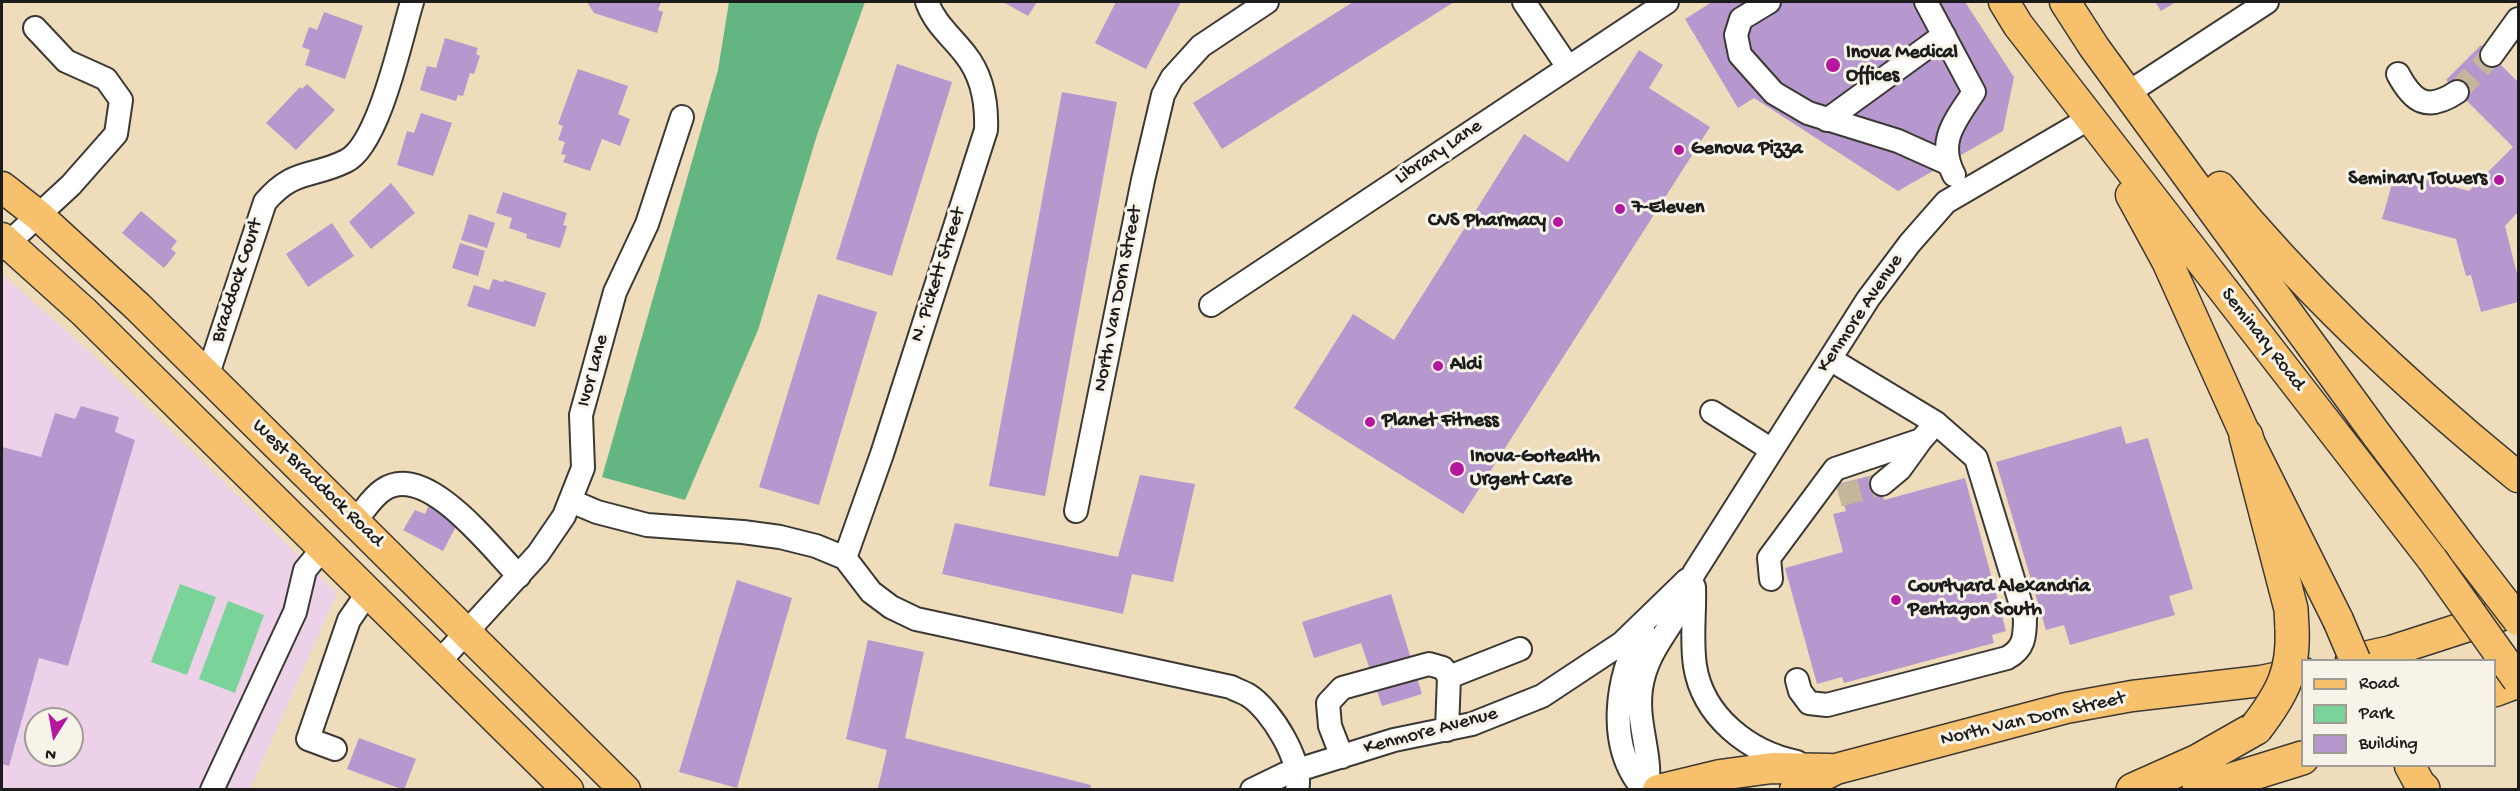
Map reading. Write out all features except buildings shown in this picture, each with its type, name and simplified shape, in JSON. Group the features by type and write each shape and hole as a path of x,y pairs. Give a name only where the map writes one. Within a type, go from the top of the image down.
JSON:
{"highway":[{"path":"2133,789 2198,761 2256,728 2278,699 2291,667 2291,609 2246,436"},
{"path":"2496,689 2518,680"},
{"path":"2199,789 2301,758"}],"main road":[{"name":"Seminary Road","path":"2004,2 2018,25 2432,559 2518,680"},
{"name":"Seminary Road","path":"2065,2 2110,68 2376,434 2518,620"},
{"path":"2110,68 2137,87 2264,240 2345,325 2518,477"},
{"path":"2090,118 2167,261 2246,436 2338,620 2353,659"},
{"name":"West Braddock Road","path":"2,186 39,216 138,307 625,789"},
{"name":"West Braddock Road","path":"3,243 84,312 568,789"},
{"path":"2357,659 2391,651 2518,609"},
{"name":"North Van Dorn Street","path":"1795,789 1836,769 2066,708 2132,696 2261,681 2301,672"},
{"path":"2411,767 2423,789"},
{"name":"North Van Dorn Street","path":"1658,789 1720,775 1772,768 1836,769"}],"street":[{"name":"Braddock Court","path":"207,376 265,202 277,188 297,175 345,162 359,153 374,126 412,2"},
{"name":"N. Pickett Street","path":"845,558 986,130 984,96 974,69 966,55 942,31 927,2"},
{"name":"North Van Dorn Street","path":"1076,511 1143,180 1166,88 1201,46 1267,2"},
{"path":"1524,2 1568,67"},
{"name":"Library Lane","path":"1211,305 1667,2"},
{"path":"1926,2 1974,92 1948,132 1947,163 1963,192"},
{"path":"2137,87 2267,2"},
{"path":"1767,10 1741,19 1736,35 1740,55 1774,93 1808,113 1898,141 1947,163"},
{"path":"2492,55 2518,19"},
{"path":"3,243 39,216 116,134 121,100 106,79 66,60 35,28"},
{"path":"1827,120 1944,35"},
{"path":"2398,74 2411,97 2418,100 2438,102 2457,92"},
{"name":"Ivor Lane","path":"440,661 519,576 553,535 571,501 583,468 581,415 615,292 648,224 682,117"},
{"name":"Kenmore Avenue","path":"1648,620 1629,658 1621,685 1619,714 1623,750 1631,775 1645,789 1650,772 1639,714 1641,688 1653,650 1680,610 1694,573 1868,299 1910,243 1946,202 2090,118"},
{"path":"1797,680 1800,691 1809,703 1827,705 2007,658 2018,652 2023,644 2025,618 1996,490 1976,458 1936,423 1830,359"},
{"path":"1712,412 1772,450"},
{"path":"1882,484 1900,469 1936,423"},
{"path":"1771,579 1769,558 1829,493 1834,469 1921,440"},
{"path":"356,521 384,488 399,484 416,485 433,492 450,505 519,576"},
{"path":"571,501 597,512 647,525 780,537 816,546 845,558 871,592 891,607 916,619 1231,687 1249,695 1281,730 1297,780"},
{"path":"212,789 295,612 305,570 324,547"},
{"path":"1694,573 1692,629 1695,667 1704,695 1718,718 1741,737 1775,756 1836,769"},
{"name":"Kenmore Avenue","path":"1252,789 1297,780 1342,757 1395,740 1447,730 1506,712 1542,696 1622,643 1694,573"},
{"path":"335,749 308,739 349,620 369,591"},
{"path":"1449,677 1520,648"},
{"path":"1342,757 1330,726 1328,703 1342,688 1429,664 1443,668 1449,677 1447,730"}],"shaded area":[{"path":"2,274 92,354 337,593 250,789 2,789"}],"green space":[{"path":"729,2 865,2 817,135 758,330 685,500 602,477 718,70"},
{"path":"180,584 216,597 187,675 151,662"},
{"path":"228,601 264,615 235,693 199,679"}],"tunnel":[{"path":"2457,92 2492,55"},
{"path":"1839,496 1882,484"}],"place":[{"name":"Inova Medical Offices","path":"1833,65"},
{"name":"Genova Pizza","path":"1679,150"},
{"name":"Seminary Towers","path":"2499,180"},
{"name":"7-Eleven","path":"1620,209"},
{"name":"CVS Pharmacy","path":"1558,222"},
{"name":"Aldi","path":"1438,366"},
{"name":"Planet Fitness","path":"1370,422"},
{"name":"Inova-GoHealth Urgent Care","path":"1457,469"},
{"name":"Courtyard Alexandria Pentagon South","path":"1896,600"}]}
